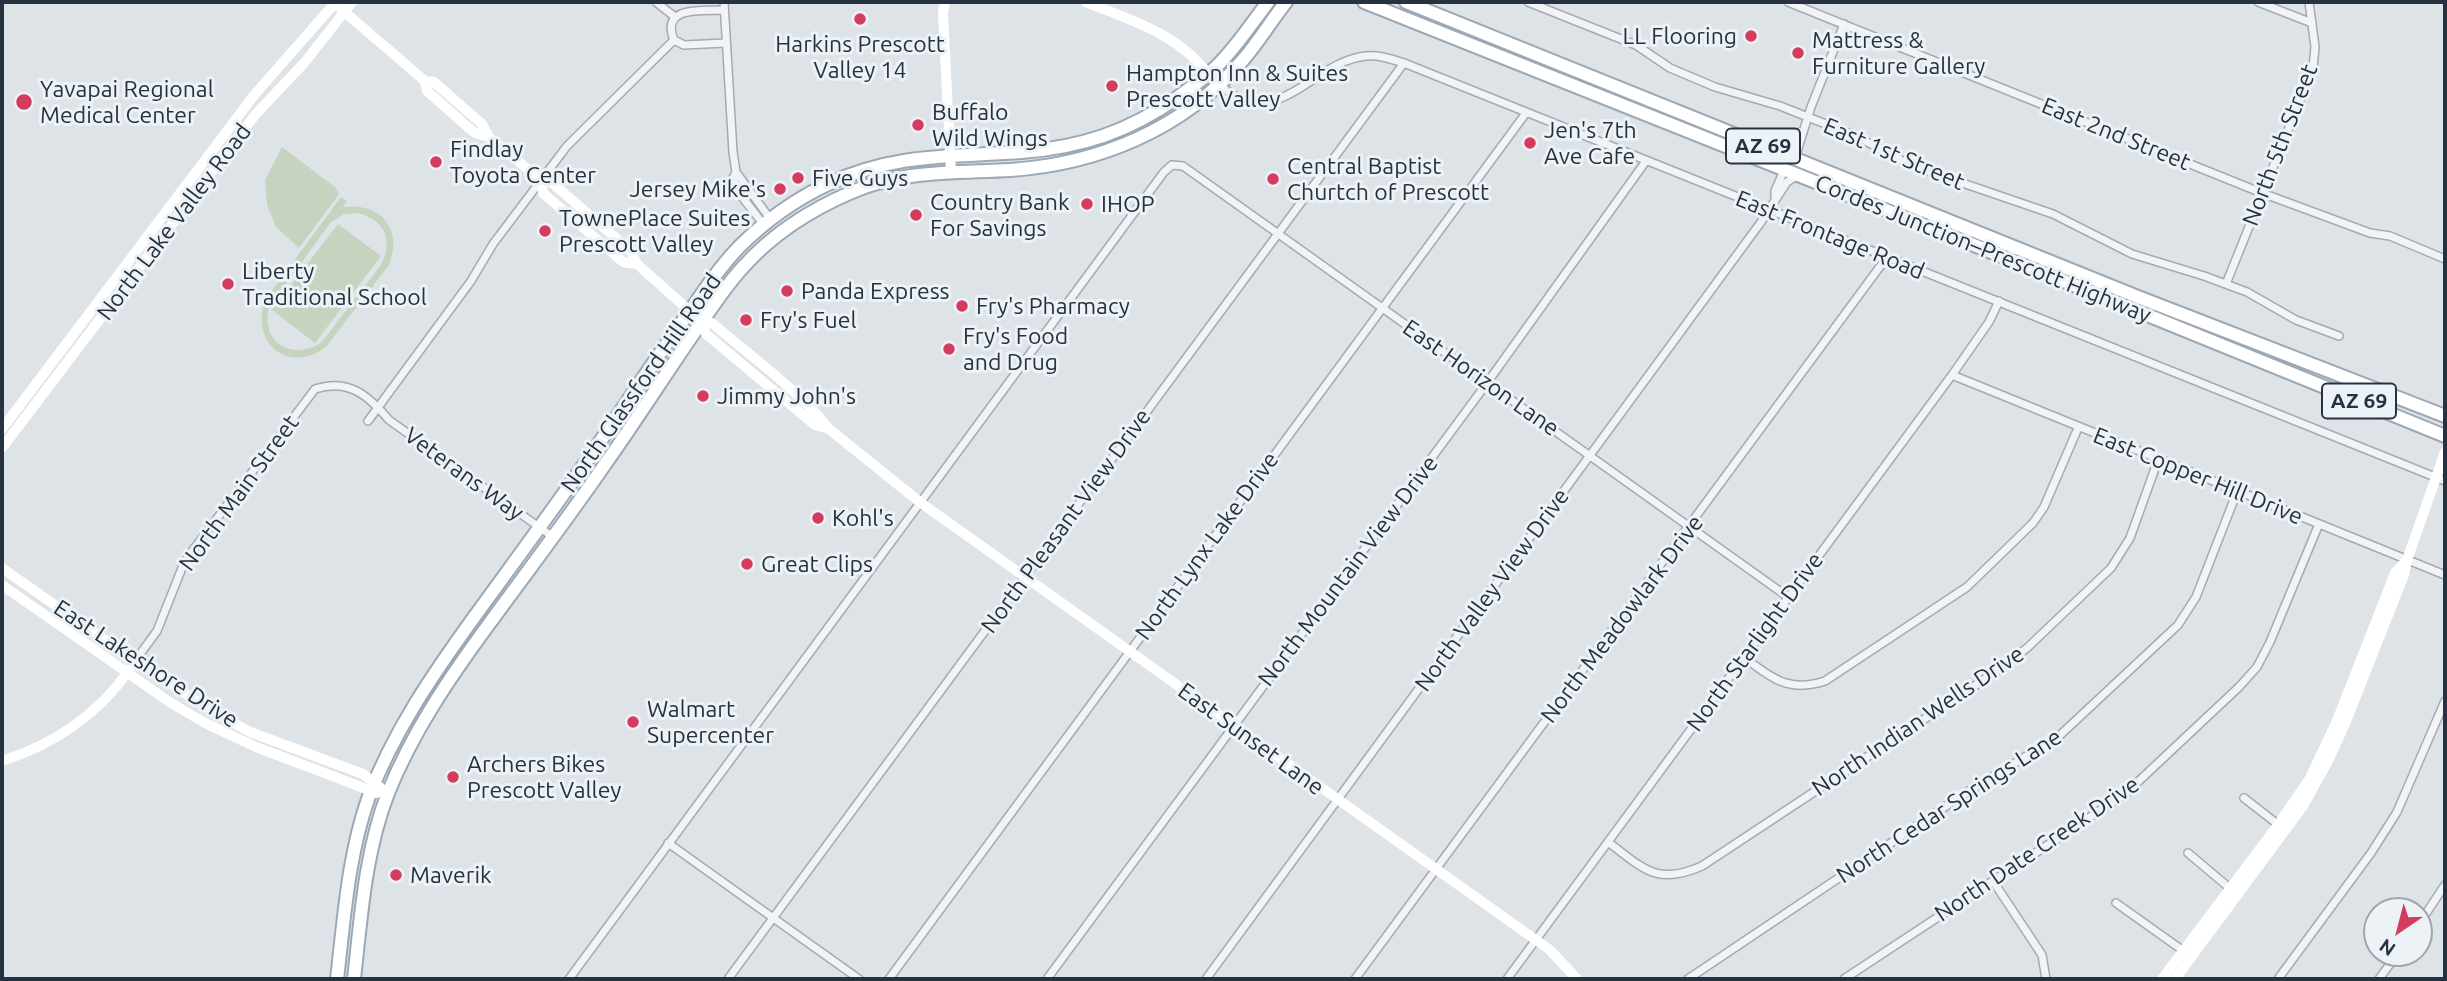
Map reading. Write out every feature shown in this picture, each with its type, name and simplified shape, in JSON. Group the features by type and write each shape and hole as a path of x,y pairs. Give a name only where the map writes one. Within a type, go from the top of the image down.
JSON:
{"main road":[{"path":"1174,119 1180,107 1202,90 1208,74 1238,43 1268,2"},
{"name":"North Glassford Hill Road","path":"354,979 368,867 388,794 424,718 454,672 602,470 744,265 791,225 853,191 875,183 951,172 1049,167 1110,152 1143,138 1174,119 1219,84 1242,62 1286,2"},
{"name":"Cordes Junction–Prescott Highway","path":"1364,2 2445,436"},
{"name":"Cordes Junction–Prescott Highway","path":"1406,2 2151,302 2445,416"},
{"path":"1219,84 1220,71 1236,54 1238,43"},
{"name":"North Glassford Hill Road","path":"337,979 349,878 373,788 393,742 427,683 597,447 652,361 732,256 768,222 806,195 860,172 887,163 950,155 1046,150 1097,140 1131,127 1160,110 1208,74"}],"street":[{"name":"North Lake Valley Road","path":"2,429 255,94 334,2"},
{"name":"East Sunset Lane","path":"334,2 425,81 427,91 453,115 475,133 489,137 541,180 543,193 622,262 637,264 702,322 706,334 815,425 829,429 921,503 1535,940 1556,956 1577,979"},
{"name":"North Lake Valley Road","path":"2,448 255,115 305,62 352,2"},
{"path":"656,2 675,17"},
{"path":"945,2 945,83 951,172"},
{"path":"1086,2 1172,40 1208,74"},
{"name":"East 1st Street","path":"1528,2 1636,45 1670,68 1715,87 1780,106 1806,121 1856,135 1910,165 2053,214 2132,254 2247,292 2296,320 2339,336"},
{"name":"East 2nd Street","path":"1788,2 2262,193 2370,233 2390,236 2445,258"},
{"path":"2258,2 2312,23"},
{"name":"North 5th Street","path":"2226,284 2313,68 2315,47 2309,2"},
{"path":"674,40 671,25 675,17 682,12 724,6 736,172 768,222"},
{"path":"1784,169 1796,159 1806,121 1844,24"},
{"path":"674,40 684,45 726,43"},
{"path":"368,421 471,281 493,244 567,146 674,40"},
{"name":"East Frontage Road","path":"1219,84 1242,101 1271,102 1348,61 1365,56 1383,56 2441,479"},
{"name":"North Pleasant View Drive","path":"728,979 1404,63"},
{"name":"North Lynx Lake Drive","path":"889,979 1526,113"},
{"path":"1772,150 1788,148 1806,121"},
{"name":"North Mountain View Drive","path":"1047,979 1487,383 1646,161"},
{"name":"East Horizon Lane","path":"921,503 1164,172 1172,165 1183,166 1788,597"},
{"name":"North Valley View Drive","path":"1775,198 1784,169"},
{"name":"North Valley View Drive","path":"1206,979 1591,455 1775,198 1789,180 1799,175"},
{"name":"North Meadowlark Drive","path":"1355,979 1887,257"},
{"name":"North Starlight Drive","path":"1507,979 1952,375 1989,322 1999,301"},
{"name":"East Copper Hill Drive","path":"1952,375 2445,575"},
{"name":"North Main Street","path":"135,661 157,631 190,554 315,389 330,384 344,385 359,392 378,407"},
{"name":"Veterans Way","path":"378,407 389,420 553,537"},
{"path":"1743,657 1780,682 1810,686 1825,681 1946,602 1967,587 2033,523 2044,506 2078,428"},
{"path":"2162,979 2187,954 2282,828 2303,806 2328,761 2344,713 2404,575 2407,560 2441,479 2445,452"},
{"name":"North Indian Wells Drive","path":"1608,842 1642,867 1655,873 1670,876 1685,874 1702,866 1997,671 2027,648 2111,568 2130,538 2158,460"},
{"name":"North Cedar Springs Lane","path":"1688,979 1967,792 2058,737 2178,625 2196,597 2237,492"},
{"path":"569,979 921,503"},
{"name":"North Date Creek Drive","path":"1844,979 2125,794 2239,687 2257,667 2270,642 2319,524"},
{"name":"East Lakeshore Drive","path":"2,568 248,737"},
{"name":"East Lakeshore Drive","path":"2,585 186,712 388,794"},
{"path":"2,761 29,752 72,729 94,710 135,661"},
{"path":"2278,979 2371,853 2397,812 2445,701"},
{"path":"2244,798 2282,828"},
{"path":"668,843 859,979"},
{"path":"2188,853 2234,891"},
{"path":"1993,881 2042,955 2046,979"},
{"path":"2433,903 2445,885"},
{"path":"2116,903 2187,954"},
{"path":"2175,979 2187,954"}],"green space":[{"path":"282,147 336,188 339,194 299,248 276,227 267,205 265,180"},
{"path":"341,197 347,201 343,207 368,209 386,221 393,240 389,265 326,347 312,355 298,358 286,356 276,350 263,329 265,300","holes":["358,213 381,226 387,239 381,265 322,342 300,350 281,345 269,330 269,307 331,222 344,214"]},
{"path":"338,224 381,256 315,343 272,310"}],"place":[{"name":"Harkins Prescott Valley 14","path":"860,19"},
{"name":"LL Flooring","path":"1751,36"},
{"name":"Mattress & Furniture Gallery","path":"1798,53"},
{"name":"Hampton Inn & Suites Prescott Valley","path":"1112,86"},
{"name":"Yavapai Regional Medical Center","path":"24,102"},
{"name":"Buffalo Wild Wings","path":"918,125"},
{"name":"Jen's 7th Ave Cafe","path":"1530,143"},
{"name":"Findlay Toyota Center","path":"436,162"},
{"name":"Five Guys","path":"798,178"},
{"name":"Central Baptist Churtch of Prescott","path":"1273,179"},
{"name":"Jersey Mike's","path":"780,189"},
{"name":"IHOP","path":"1087,204"},
{"name":"Country Bank For Savings","path":"916,215"},
{"name":"TownePlace Suites Prescott Valley","path":"545,231"},
{"name":"Liberty Traditional School","path":"228,284"},
{"name":"Panda Express","path":"787,291"},
{"name":"Fry's Pharmacy","path":"962,306"},
{"name":"Fry's Fuel","path":"746,320"},
{"name":"Fry's Food and Drug","path":"949,349"},
{"name":"Jimmy John's","path":"703,396"},
{"name":"Kohl's","path":"818,518"},
{"name":"Great Clips","path":"747,564"},
{"name":"Walmart Supercenter","path":"633,722"},
{"name":"Archers Bikes Prescott Valley","path":"453,777"},
{"name":"Maverik","path":"396,875"}]}
